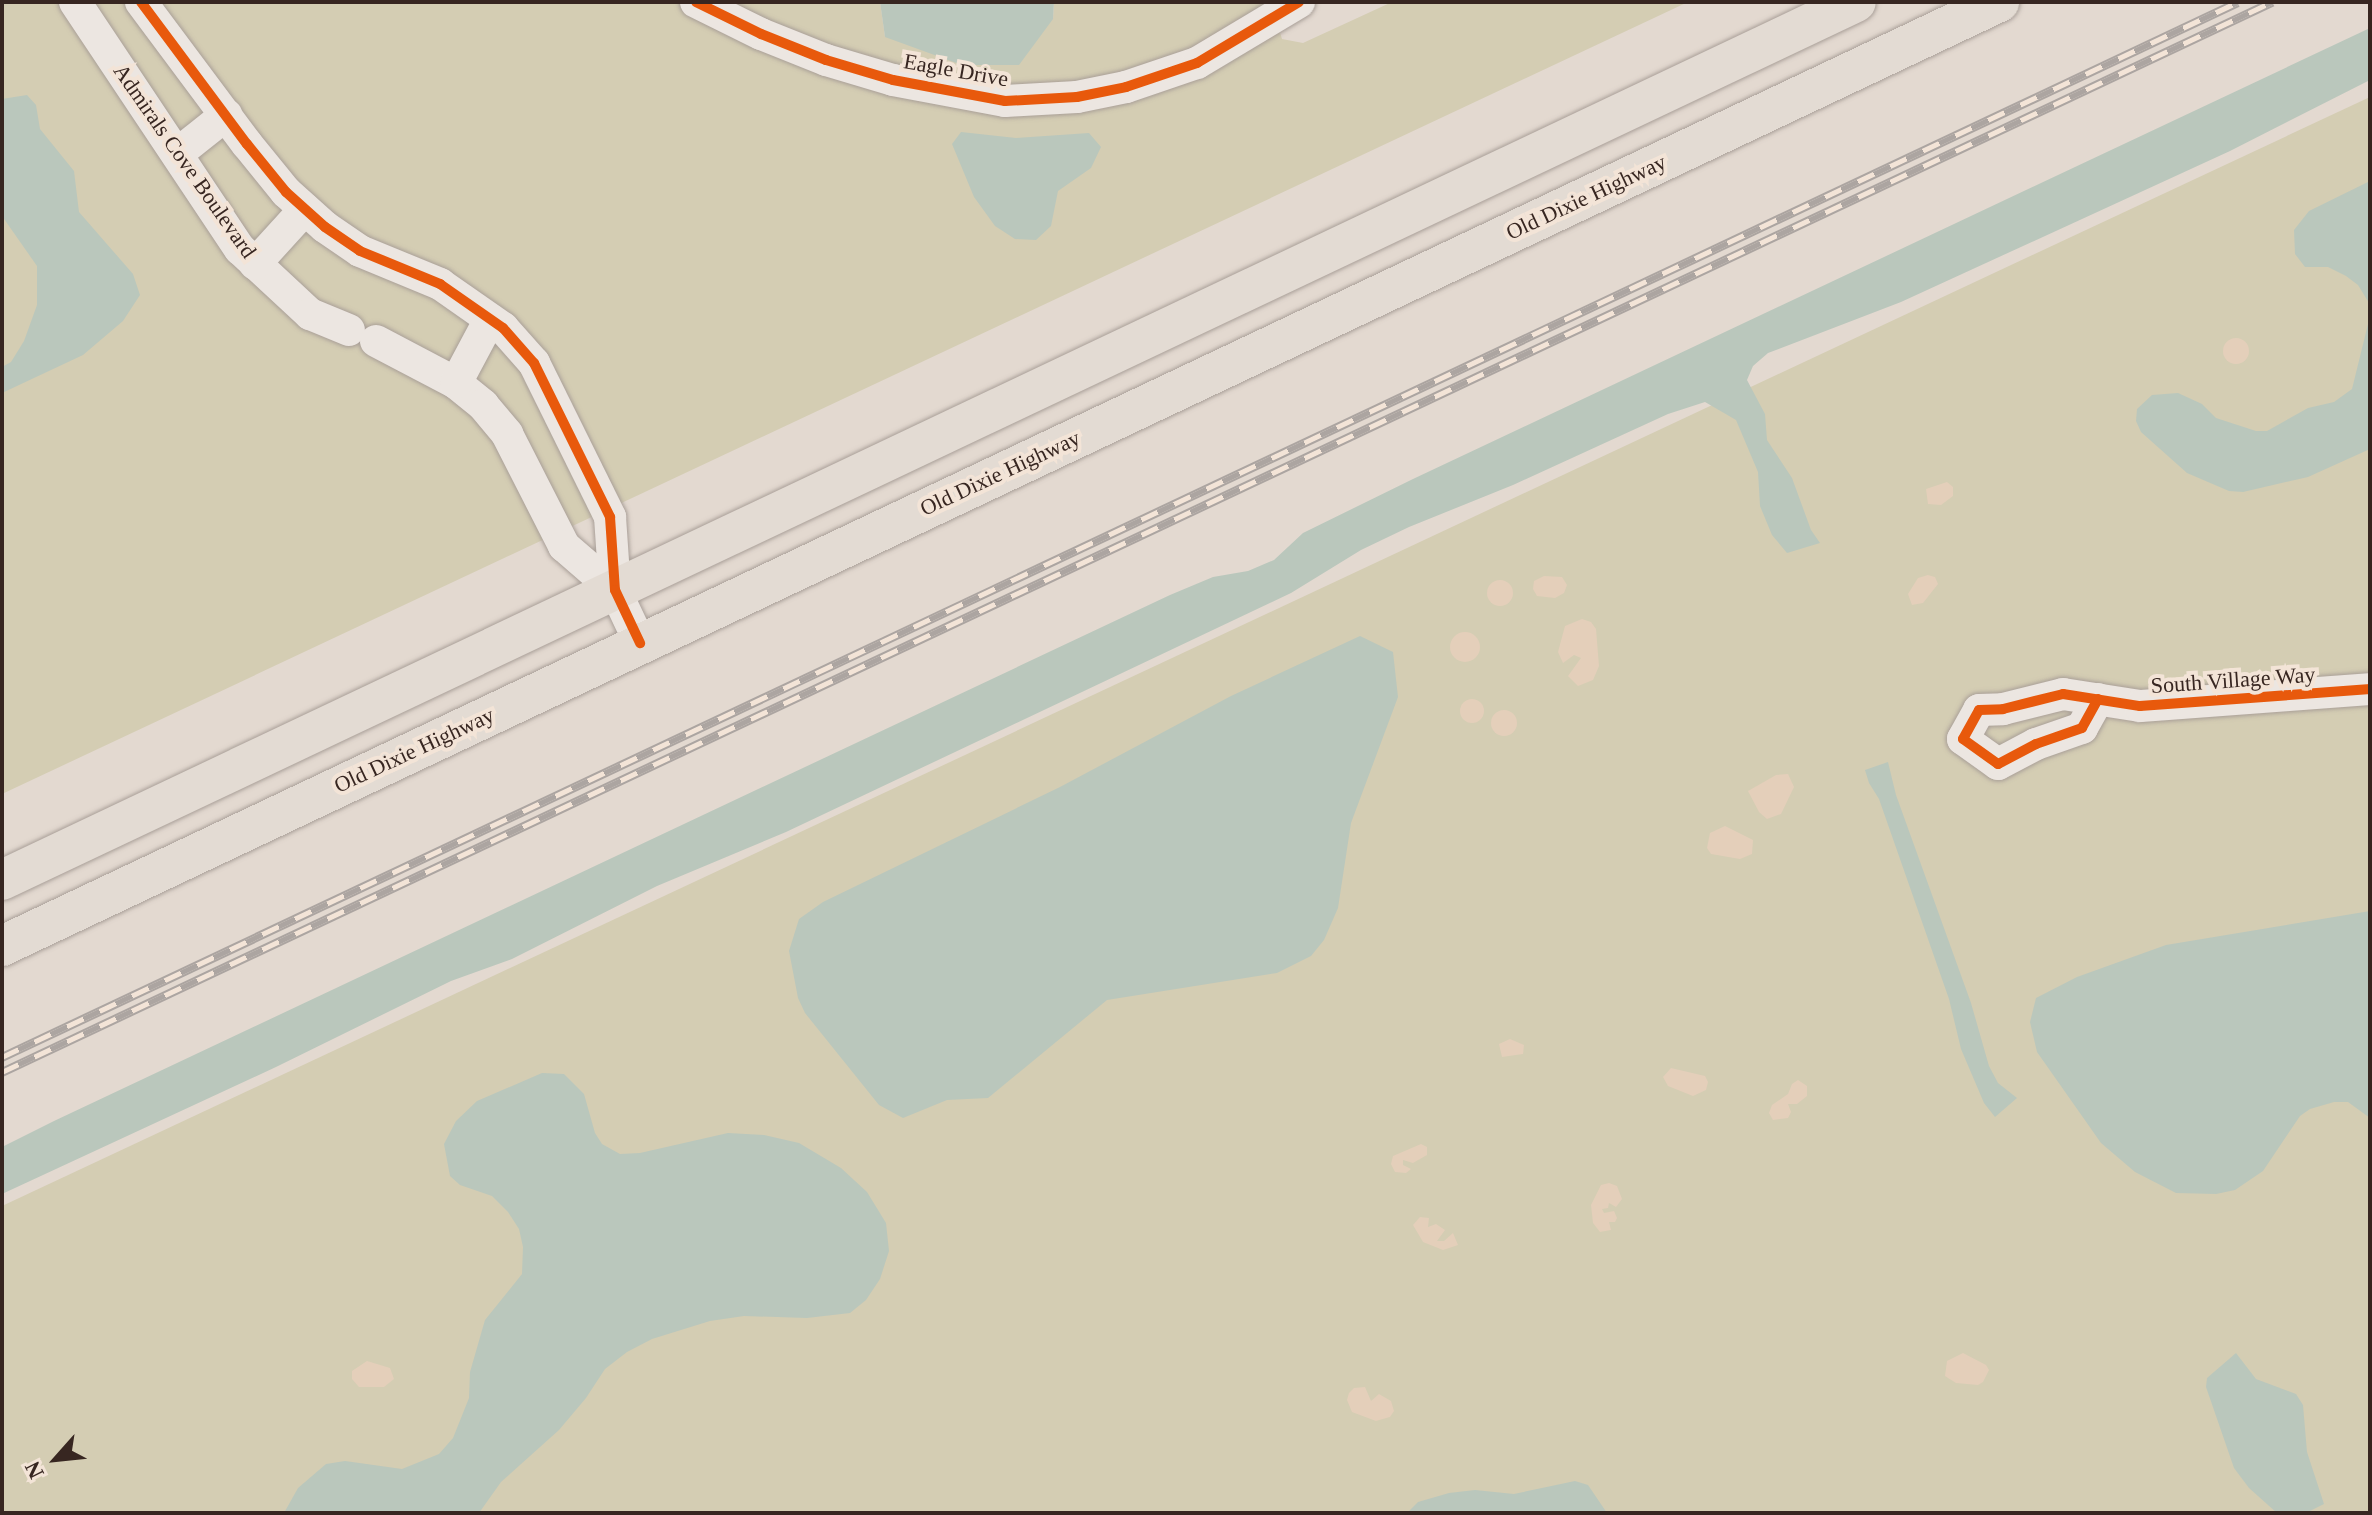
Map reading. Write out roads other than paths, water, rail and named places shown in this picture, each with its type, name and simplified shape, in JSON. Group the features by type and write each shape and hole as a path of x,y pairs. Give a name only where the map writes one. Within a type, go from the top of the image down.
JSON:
{"main road":[{"path":"2,880 1856,2"},
{"name":"Old Dixie Highway","path":"2,946 1999,2"}],"street":[{"name":"Admirals Cove Boulevard","path":"75,2 240,249 310,314 456,383 483,405 507,434 564,546 615,590"},
{"name":"Admirals Cove Boulevard","path":"141,2 286,192 360,251 440,284 503,328 534,363 610,517 615,590 640,643"},
{"name":"Eagle Drive","path":"696,2 761,34 826,60 906,83 1005,101 1077,97 1126,87 1197,63 1299,2"},
{"path":"177,154 226,115"},
{"path":"255,264 305,209"},
{"path":"456,383 490,319"},
{"name":"South Village Way","path":"2098,699 2140,706 2370,689"}],"railway":[{"path":"2,1057 2238,2"},
{"path":"2,1072 2272,2"}]}
